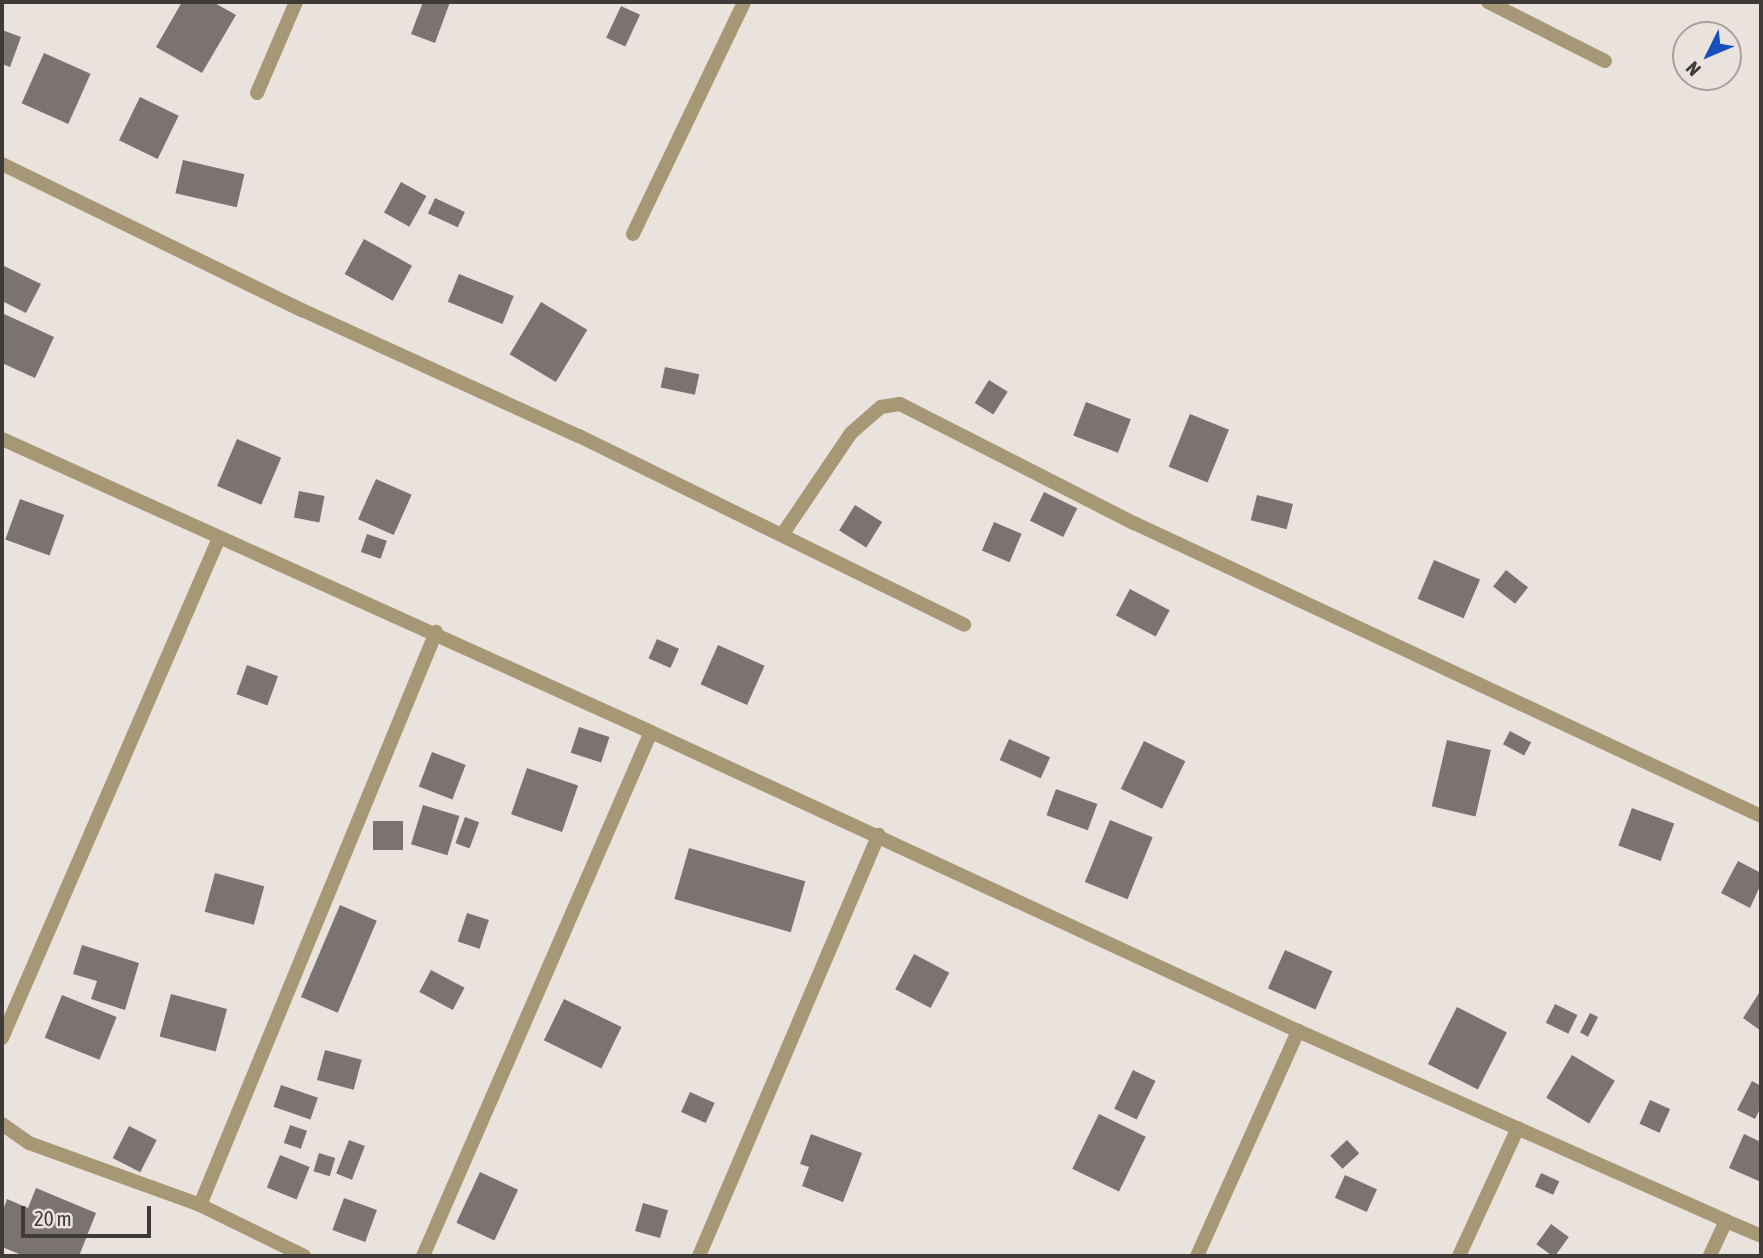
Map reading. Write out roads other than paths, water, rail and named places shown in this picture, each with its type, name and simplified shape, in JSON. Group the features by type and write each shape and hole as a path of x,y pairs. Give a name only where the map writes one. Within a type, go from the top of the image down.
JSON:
{"street":[{"path":"257,93 296,2"},
{"path":"633,234 744,2"},
{"path":"1488,2 1605,61"},
{"path":"2,164 782,535 964,625"},
{"path":"782,535 851,433 881,407 900,404 1134,523 1761,816"},
{"path":"2,439 219,538 436,632 1298,1031 1761,1236"},
{"path":"2,1038 219,538"},
{"path":"200,1205 436,632"},
{"path":"423,1256 651,732"},
{"path":"699,1256 879,835"},
{"path":"1197,1256 1298,1031"},
{"path":"2,1124 29,1143 200,1205 304,1256"},
{"path":"1459,1256 1518,1128"},
{"path":"1710,1256 1726,1221"}]}
